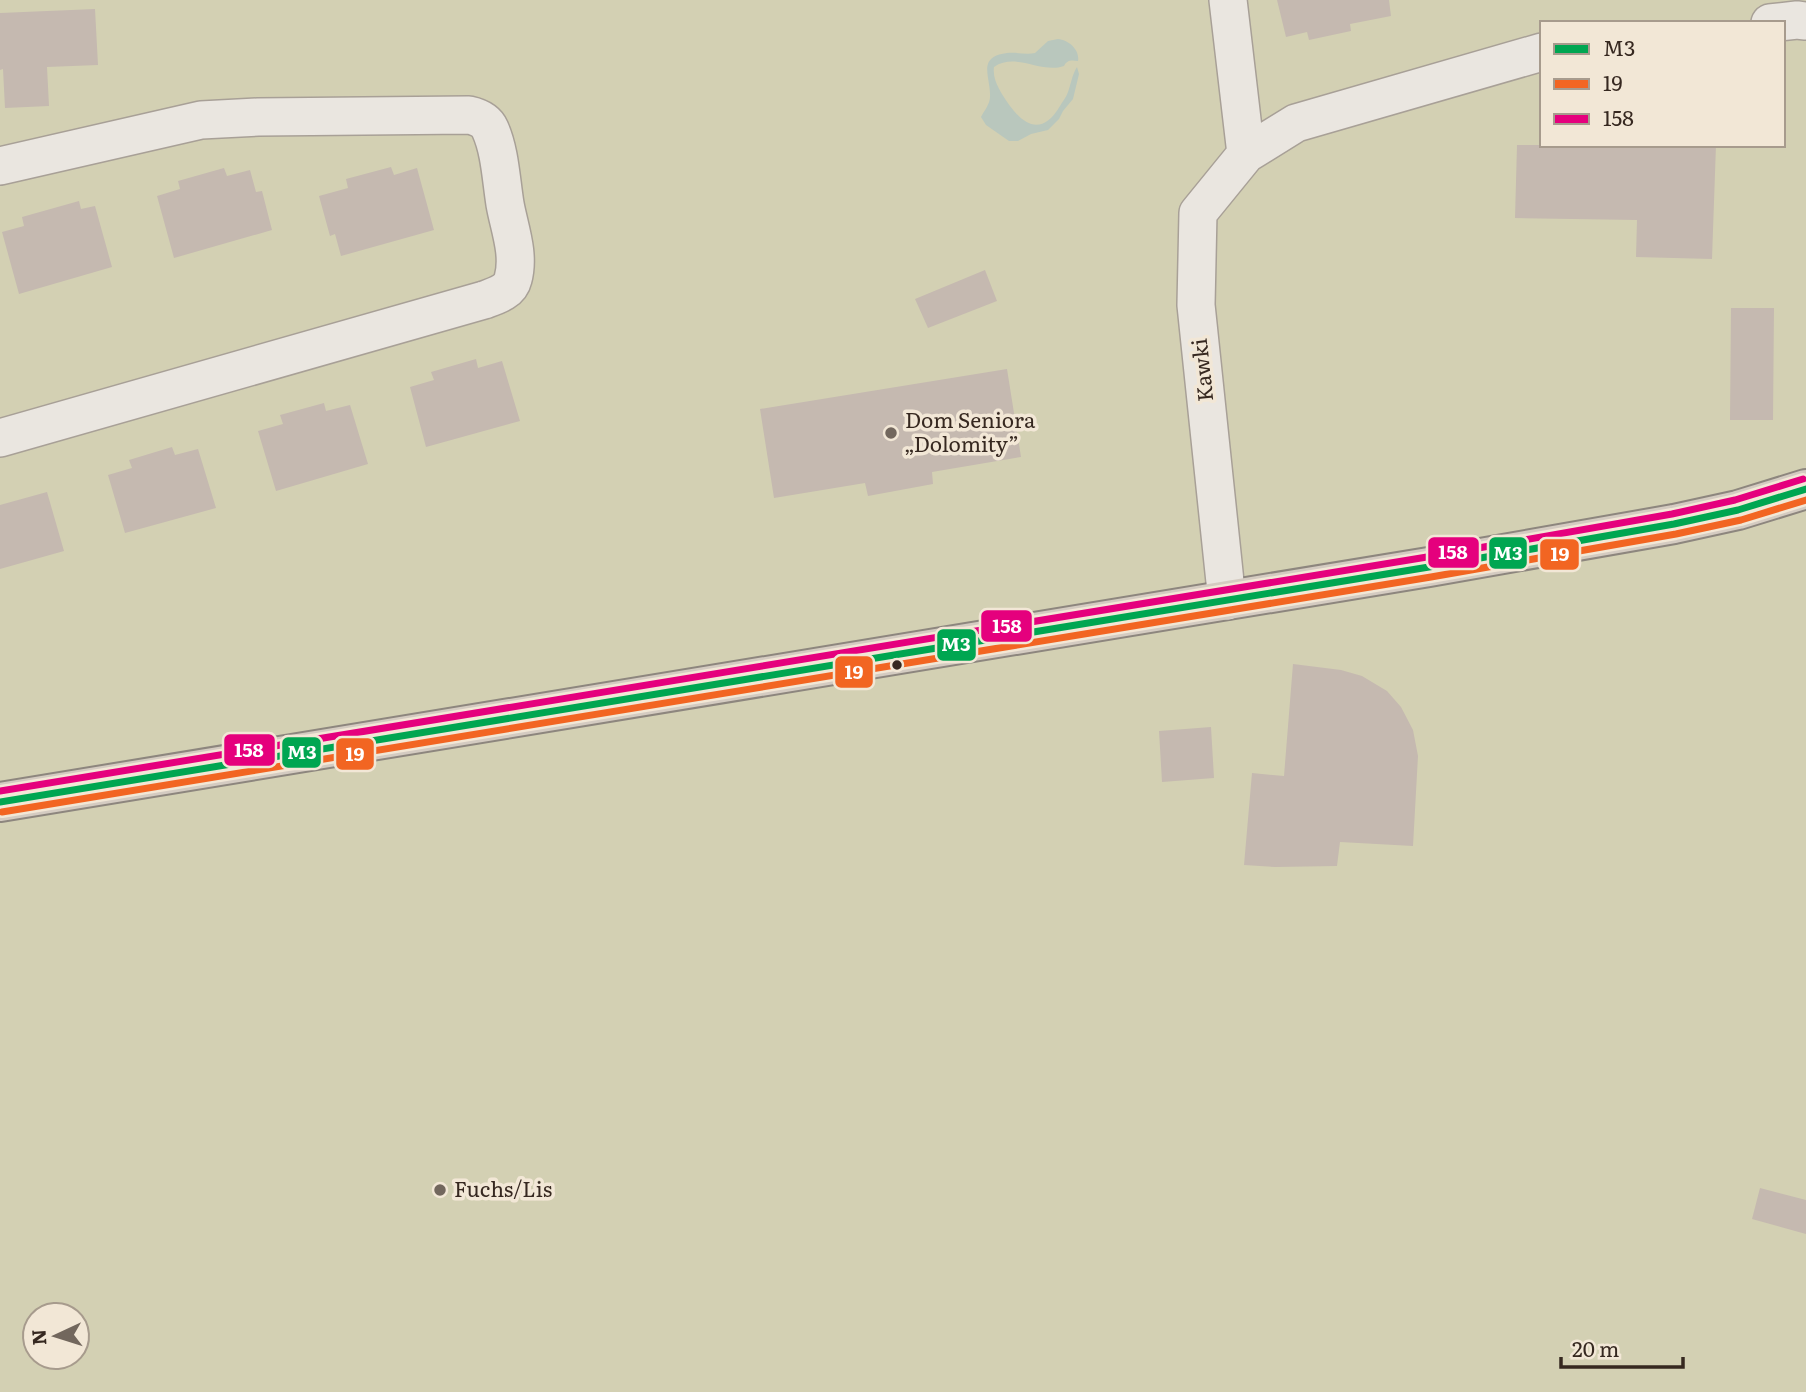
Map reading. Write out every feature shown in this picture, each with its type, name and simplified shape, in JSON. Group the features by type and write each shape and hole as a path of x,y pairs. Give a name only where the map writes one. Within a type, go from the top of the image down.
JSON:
{"highway":[{"path":"0,802 1227,601 1674,524 1738,510 1806,489"}],"street":[{"path":"1228,0 1246,155"},
{"path":"1785,21 1806,21"},
{"name":"Kawki","path":"1227,601 1196,305 1198,213 1246,155 1296,123 1540,53"},
{"path":"0,166 201,120 469,115 479,117 489,126 496,150 515,264 513,280 508,288 484,300 0,439"}],"shaded area":[{"path":"0,0 1806,0 1806,1392 0,1392"},
{"path":"1058,39 1073,46 1078,61 1070,61 1055,68 1020,62 1002,63 994,67 996,82 1010,106 1016,114 1035,125 1048,121 1054,115 1067,94 1077,67 1079,74 1073,99 1048,130 1018,141 1009,141 986,125 981,117 990,100 988,63 997,55 1035,53 1048,41"}],"building":[{"path":"1277,0 1389,0 1391,16 1350,24 1351,31 1309,40 1307,32 1286,37"},
{"path":"95,9 98,65 47,67 49,106 5,108 3,69 0,70 0,13"},
{"path":"1517,145 1716,147 1712,259 1636,257 1637,220 1515,218"},
{"path":"391,167 394,175 417,168 434,230 341,256 335,234 330,236 319,196 348,188 346,179"},
{"path":"224,168 227,176 250,170 256,192 262,191 272,230 174,258 157,196 180,189 178,181"},
{"path":"79,201 81,209 95,206 112,267 19,294 2,232 24,226 22,217"},
{"path":"985,270 997,301 928,328 915,299"},
{"path":"1731,308 1774,308 1773,420 1730,420"},
{"path":"476,359 478,368 502,361 520,421 426,447 410,387 434,380 431,372"},
{"name":"Dom Seniora „Dolomity”","path":"1007,369 1021,457 932,472 933,484 868,496 865,483 774,498 760,409"},
{"path":"324,403 326,411 350,405 368,464 276,491 258,431 283,424 280,415"},
{"path":"172,447 175,455 198,449 216,508 125,533 108,475 132,468 129,460"},
{"path":"47,492 64,551 0,569 0,505"},
{"path":"1293,664 1341,670 1362,676 1387,691 1401,707 1413,730 1418,756 1413,846 1340,842 1337,866 1244,865 1252,773 1284,776"},
{"path":"1211,727 1214,778 1162,782 1159,731"},
{"path":"1760,1188 1806,1200 1806,1234 1752,1219"}],"transit line":[{"name":"158","path":"0,791 1427,557 1672,514 1735,500 1803,479"},
{"name":"M3","path":"0,802 1429,567 1674,524 1738,510 1806,489"},
{"name":"19","path":"2,812 1431,577 1676,534 1741,520 1806,500"}],"place":[{"name":"Dom Seniora „Dolomity”","path":"891,433"},
{"name":"Fuchs/Lis","path":"440,1190"}]}
